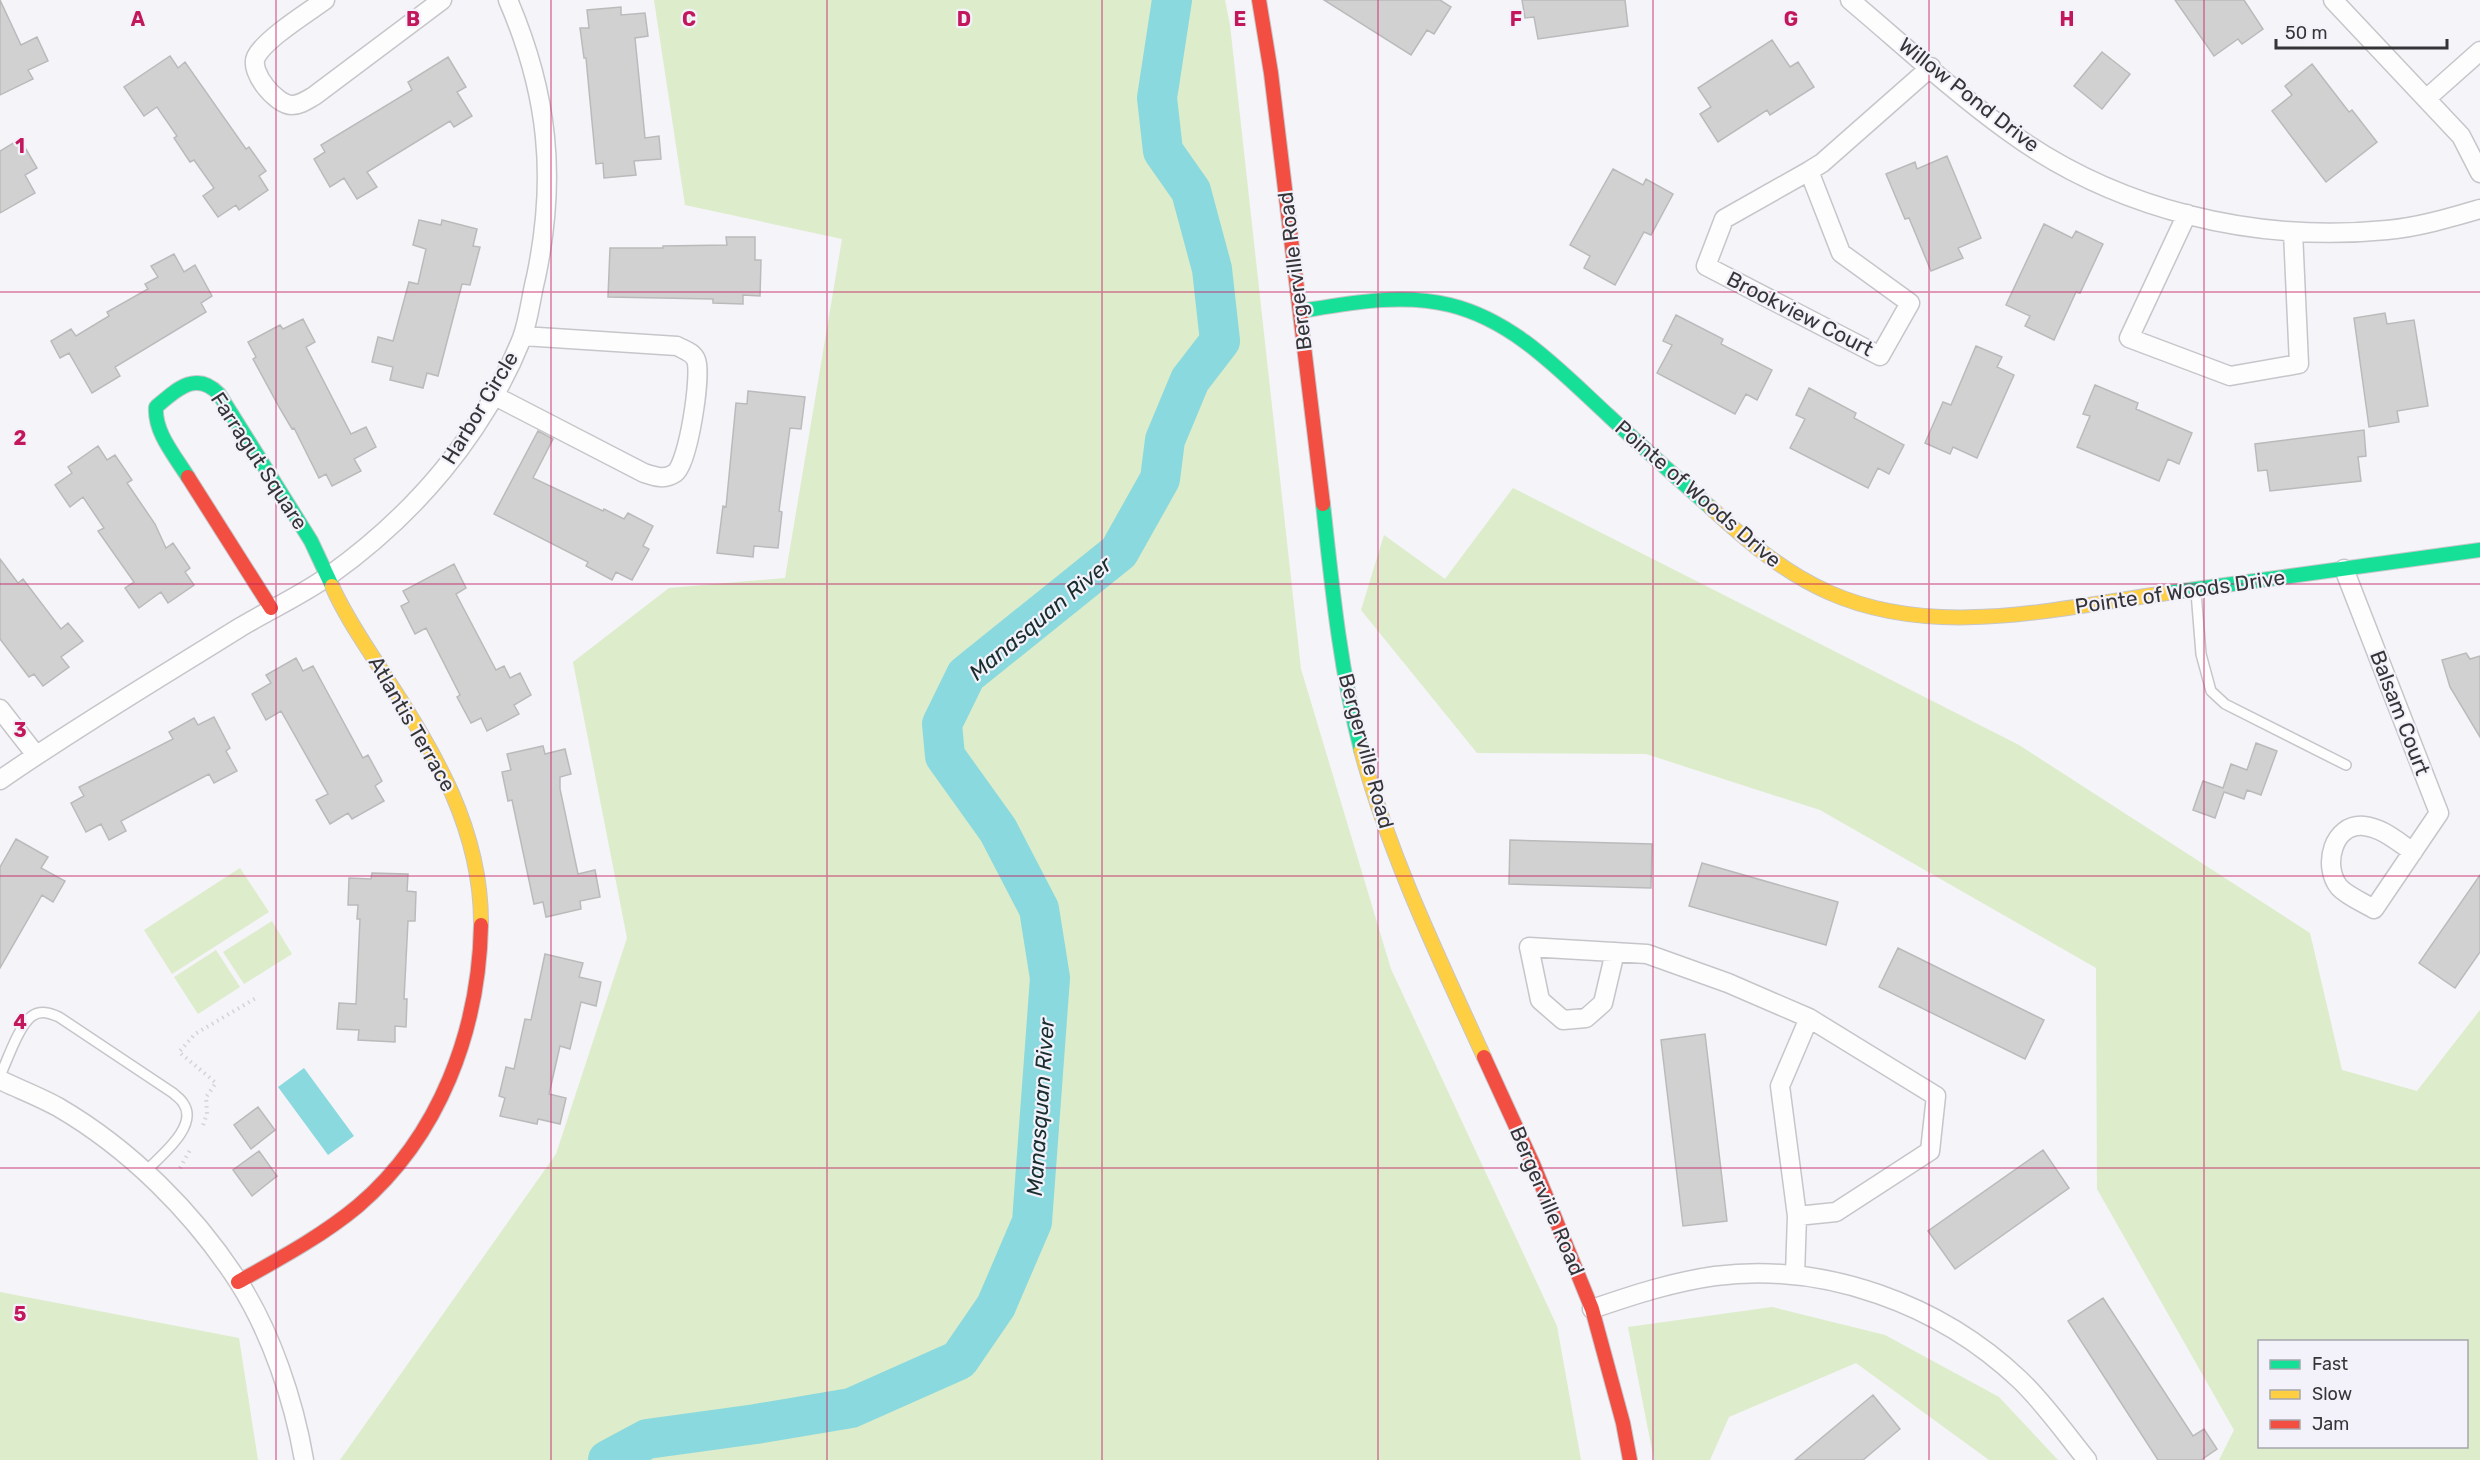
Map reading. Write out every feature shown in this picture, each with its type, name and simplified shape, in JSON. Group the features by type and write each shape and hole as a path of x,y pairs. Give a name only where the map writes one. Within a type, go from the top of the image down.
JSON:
{"street":[{"path":"325,0 262,47 255,60 256,70 269,91 283,103 294,105 314,96 442,0"},
{"name":"Harbor Circle","path":"0,780 36,755 272,608 328,577 377,539 423,495 461,448 493,395 523,336 543,244 547,192 546,136 539,88 526,41 508,0"},
{"name":"Bergerville Road","path":"1259,0 1271,73 1301,311 1336,629 1350,707 1371,786 1393,852 1421,920 1533,1164 1592,1309 1623,1423 1630,1460"},
{"name":"Willow Pond Drive","path":"1850,0 2008,131 2055,161 2114,190 2164,209 2224,224 2294,232 2341,233 2389,230 2436,222 2480,209"},
{"path":"2333,0 2461,136 2480,173"},
{"path":"2426,99 2480,51"},
{"name":"Brookview Court","path":"1809,171 1841,253 1910,303 1881,356 1706,266 1724,219 1822,163 1931,67"},
{"path":"2187,214 2129,338 2230,376 2299,364 2294,232"},
{"name":"Pointe of Woods Drive","path":"1301,311 1381,299 1409,299 1452,305 1494,321 1538,353 1775,564 1805,583 1863,607 1898,615 1942,620 1985,618 2480,550"},
{"path":"493,395 644,472 665,478 677,472 681,466 687,450 697,382 697,361 693,354 677,346 523,336"},
{"name":"Farragut Square","path":"272,608 230,546 154,418 156,407 176,390 198,381 209,384 219,394 315,547 328,577"},
{"name":"Balsam Court","path":"2344,569 2439,813 2413,852 2374,909 2340,887 2329,869 2332,849 2344,832 2362,826 2379,830 2413,852"},
{"name":"Atlantis Terrace","path":"238,1282 319,1236 342,1219 373,1192 405,1156 431,1116 452,1074 468,1027 477,979 480,934 478,889 471,846 459,808 437,761 341,604 328,577"},
{"path":"0,709 36,755"},
{"path":"1615,952 1603,1003 1586,1018 1563,1020 1540,1000 1529,947 1615,952 1647,954 1728,983 1809,1018 1936,1096 1930,1151 1836,1212 1797,1216"},
{"path":"1795,1275 1797,1216 1780,1086 1809,1018"},
{"path":"2,1083 57,1107 105,1138 168,1194 211,1244 238,1282 273,1353 289,1395 304,1460"},
{"path":"1592,1309 1643,1292 1717,1276 1795,1275 1832,1281 1875,1293 1910,1306 1967,1337 2021,1381 2087,1460"}],"lane":[{"path":"2196,589 2201,654 2211,691 2225,704 2346,765"},
{"path":"2,1083 26,1022 33,1015 47,1012 59,1017 173,1093 184,1103 188,1115 182,1133 145,1172"}],"path":[{"path":"200,1131 207,1114 206,1097 216,1083 179,1052 195,1034 256,998"},
{"path":"180,1168 191,1149"}],"green space":[{"path":"654,0 1225,0 1230,25 1301,669 1391,969 1557,1326 1581,1460 340,1460 556,1154 627,938 573,662 669,588 785,578 842,239 685,205"},
{"path":"1513,488 2019,745 2310,933 2342,1070 2417,1091 2480,1010 2480,1460 2219,1460 2234,1430 2097,1189 2096,968 1820,810 1646,754 1477,753 1361,610 1384,535 1445,579"},
{"path":"240,868 269,912 172,974 144,930"},
{"path":"272,921 292,954 244,984 223,952"},
{"path":"216,950 240,987 198,1014 174,977"},
{"path":"0,1292 239,1338 258,1460 0,1460"},
{"path":"1772,1307 1885,1335 1999,1397 2058,1460 1989,1460 1856,1363 1729,1417 1710,1460 1654,1460 1628,1327"}],"water":[{"path":"304,1068 354,1136 328,1155 278,1087"}],"building":[{"path":"0,0 21,45 37,37 48,61 28,70 33,79 0,95"},
{"path":"1324,0 1440,0 1451,7 1434,34 1427,30 1411,55"},
{"path":"1522,0 1625,0 1628,26 1538,39 1534,17 1525,18"},
{"path":"2175,0 2244,0 2263,29 2242,44 2238,39 2214,56"},
{"path":"621,7 621,15 645,13 648,36 635,38 645,138 659,136 661,159 634,161 636,175 604,178 603,163 596,164 586,58 584,58 580,28 589,28 587,10"},
{"path":"1772,40 1790,67 1798,62 1814,87 1770,115 1767,110 1718,142 1700,114 1711,107 1698,88"},
{"path":"2102,52 2130,74 2102,109 2074,86"},
{"path":"170,56 178,68 185,62 246,149 249,147 266,171 259,176 268,190 239,210 236,205 218,217 203,196 214,188 194,160 190,162 174,138 177,136 157,107 144,116 124,87"},
{"path":"448,57 466,87 457,92 472,116 454,127 450,121 367,172 377,187 357,199 344,178 330,187 314,159 325,152 321,145 412,90 408,82"},
{"path":"2312,64 2349,112 2352,110 2377,142 2326,182 2272,111 2292,95 2285,86"},
{"path":"20,139 37,168 25,175 35,193 0,213 0,151"},
{"path":"1947,156 1981,238 1958,248 1963,258 1931,271 1909,218 1905,219 1886,174 1915,162 1917,169"},
{"path":"1613,169 1643,185 1646,179 1673,194 1651,235 1644,232 1615,285 1584,268 1590,256 1570,245"},
{"path":"419,220 441,225 442,220 477,229 473,246 480,247 470,285 462,284 438,376 427,373 423,388 390,380 393,367 372,362 378,337 393,341 409,282 418,284 426,249 413,245"},
{"path":"2044,224 2072,238 2076,231 2103,244 2080,293 2076,292 2054,340 2025,326 2030,316 2006,305"},
{"path":"726,237 755,237 755,260 761,260 760,296 743,295 743,304 713,303 713,299 608,297 610,248 727,245"},
{"path":"174,254 184,272 195,265 212,296 201,303 206,312 115,367 120,376 92,393 69,353 60,358 51,341 71,329 76,336 109,316 107,312 148,289 145,284 158,277 151,266"},
{"path":"2385,313 2387,324 2414,320 2428,406 2397,411 2399,422 2369,427 2354,318"},
{"path":"1676,315 1723,339 1721,344 1772,370 1757,400 1746,394 1735,414 1657,373 1672,345 1663,341"},
{"path":"303,319 315,342 306,347 351,434 366,427 376,447 354,459 361,471 332,486 326,474 319,478 294,428 292,429 253,359 256,357 248,342 280,325 283,329"},
{"path":"1976,346 2002,357 1997,367 2014,375 1977,458 1953,447 1950,454 1925,443 1943,402 1951,405"},
{"path":"2095,385 2138,403 2136,409 2192,433 2179,464 2168,459 2159,481 2077,447 2090,416 2083,414"},
{"path":"1809,388 1856,413 1854,418 1904,445 1889,474 1878,468 1868,488 1790,448 1805,419 1796,415"},
{"path":"748,391 805,397 801,429 790,428 779,511 782,512 778,548 754,546 753,557 717,553 723,506 726,507 736,403 747,404"},
{"path":"2364,430 2366,456 2358,457 2361,481 2270,491 2267,470 2258,471 2255,444"},
{"path":"538,431 553,439 533,478 603,511 604,509 624,519 628,513 653,526 643,546 649,549 632,580 616,572 612,580 586,566 588,562 494,514"},
{"path":"98,446 107,460 115,455 132,480 127,483 155,524 166,548 173,543 190,568 185,572 194,585 168,603 161,592 139,608 125,588 134,582 98,531 104,528 83,497 70,507 55,485 72,473 68,467"},
{"path":"0,559 18,583 23,579 61,629 68,623 83,641 61,657 69,667 43,686 34,674 29,677 0,639"},
{"path":"454,564 466,588 456,594 496,670 504,666 510,678 520,673 531,695 514,705 519,714 487,731 481,718 471,723 457,697 460,695 426,628 415,634 401,606 409,602 403,591"},
{"path":"2466,653 2470,659 2480,656 2480,737 2450,687 2442,660"},
{"path":"296,658 303,671 313,666 363,758 368,755 382,781 375,786 384,801 352,819 348,813 330,824 316,800 328,794 281,711 266,720 252,694 271,683 266,675"},
{"path":"214,717 230,748 226,751 237,771 214,783 209,774 121,821 126,831 109,840 101,824 86,832 71,803 84,796 79,787 173,739 169,732 194,718 198,725"},
{"path":"2256,743 2277,751 2261,795 2247,790 2244,799 2224,792 2215,818 2193,810 2203,781 2223,788 2231,764 2247,770"},
{"path":"543,746 545,754 565,749 571,774 560,777 560,789 578,874 595,870 600,897 580,901 581,909 546,917 543,902 534,904 512,800 508,801 502,772 511,770 507,754"},
{"path":"16,839 48,857 41,868 65,881 53,902 42,895 0,968 0,867"},
{"path":"1510,840 1652,844 1651,888 1509,884"},
{"path":"1702,863 1838,902 1826,945 1689,906"},
{"path":"372,873 408,874 407,891 416,892 415,921 408,921 404,999 407,999 406,1027 395,1026 395,1042 358,1040 359,1030 337,1029 339,1003 356,1004 360,919 357,919 358,905 348,905 349,878 371,879"},
{"path":"2480,875 2480,952 2455,988 2419,963"},
{"path":"1898,948 2044,1020 2025,1059 1879,987"},
{"path":"545,954 583,963 579,977 601,982 596,1006 581,1002 570,1049 560,1046 549,1094 566,1098 560,1124 538,1119 537,1124 500,1116 505,1098 499,1096 506,1067 514,1069 525,1019 531,1020"},
{"path":"1705,1034 1727,1221 1683,1226 1661,1040"},
{"path":"258,1107 275,1130 251,1149 234,1125"},
{"path":"2043,1150 2069,1188 1955,1269 1928,1231"},
{"path":"259,1151 277,1176 252,1196 233,1170"},
{"path":"2103,1298 2193,1436 2204,1429 2217,1449 2201,1460 2158,1460 2068,1321"},
{"path":"1873,1395 1900,1429 1863,1460 1795,1460"}],"waterway":[{"name":"Manasquan River","path":"608,1460 647,1439 851,1408 959,1360 996,1306 1032,1222 1050,978 1039,909 998,830 945,756 942,724 966,675 1119,552 1160,479 1165,440 1190,380 1220,341 1212,269 1191,191 1163,151 1157,98 1172,0"}],"traffic: fast":[{"path":"1301,311 1376,300 1432,301 1474,313 1496,323 1555,366 1710,507"},
{"path":"188,477 162,435 158,426 156,407 171,394 194,383 211,387 219,394 311,541 332,586"},
{"path":"1323,504 1342,658 1361,750"},
{"path":"2167,593 2480,550"}],"traffic: slow":[{"path":"1710,507 1766,554 1811,584 1869,606 1910,615 1996,616 2167,593"},
{"path":"332,586 350,621 438,763 452,794 473,857 479,890 481,925"},
{"path":"1361,750 1401,868 1484,1057"}],"traffic: jam":[{"path":"1259,0 1271,73 1323,504"},
{"path":"188,477 271,608"},
{"path":"238,1282 300,1247 344,1217 387,1178 412,1147 450,1079 463,1042 479,964 481,925"},
{"path":"1484,1057 1533,1164 1592,1309 1623,1423 1630,1460"}]}
